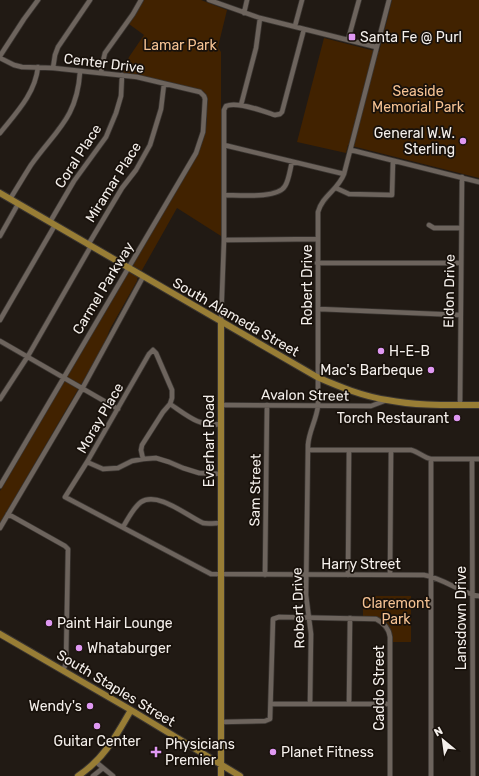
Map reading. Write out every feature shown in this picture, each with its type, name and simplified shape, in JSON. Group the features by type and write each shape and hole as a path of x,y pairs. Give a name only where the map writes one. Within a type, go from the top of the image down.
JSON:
{"main road":[{"name":"South Alameda Street","path":"0,193 317,377 353,392 387,400 418,404 479,405"},
{"name":"Everhart Road","path":"221,322 221,776"},
{"name":"South Staples Street","path":"0,634 131,710 235,775"},
{"path":"78,776 96,762 108,747 131,710"}],"street":[{"path":"0,57 38,0"},
{"path":"53,68 58,47 90,0"},
{"path":"101,73 105,53 133,14 141,0"},
{"path":"209,0 260,18 376,47"},
{"path":"244,13 247,0"},
{"path":"295,26 302,0"},
{"path":"348,40 359,0"},
{"name":"Robert Drive","path":"310,704 310,634 306,599 308,439 315,422 318,406 317,377 319,309 317,263 319,208 323,199 336,188 344,174 389,0"},
{"path":"260,18 256,48 241,105 275,115 280,114 284,109 304,29"},
{"name":"Center Drive","path":"0,57 14,65 143,78 200,92 204,96"},
{"path":"0,133 17,113 34,86 38,67"},
{"path":"10,199 31,165 68,117 75,103 78,92 80,72"},
{"name":"Coral Place","path":"0,320 74,180 106,137 119,102 122,75"},
{"name":"Miramar Place","path":"0,399 28,356 122,188 136,170 150,145 161,109 164,84"},
{"name":"Carmel Parkway","path":"0,486 196,153 203,132 205,112 204,96"},
{"name":"Everhart Road","path":"221,322 224,240 224,110 229,104 241,105"},
{"path":"224,145 344,174"},
{"path":"351,150 479,182"},
{"path":"336,188 349,194 392,195 393,161"},
{"path":"224,195 272,194 280,192 287,183 292,162"},
{"name":"Eldon Drive","path":"460,405 462,177"},
{"path":"0,236 18,204"},
{"path":"429,225 434,228 461,228"},
{"path":"224,240 318,239"},
{"path":"317,263 461,263"},
{"name":"Carmel Parkway","path":"0,528 82,388 144,277"},
{"path":"319,309 460,315"},
{"path":"0,341 118,409"},
{"name":"Moray Place","path":"65,497 87,462 149,354 153,350 156,353 172,390 170,404"},
{"name":"Avalon Street","path":"221,405 370,406 387,400"},
{"path":"142,459 142,445 163,412 170,404 198,422 210,426 221,424"},
{"name":"Sam Street","path":"265,575 267,405"},
{"path":"308,450 411,450 419,452 431,459 479,459"},
{"path":"348,575 349,450"},
{"path":"390,575 391,450"},
{"path":"87,462 103,469 118,468 132,461 156,458 199,472 222,474"},
{"path":"431,459 432,776"},
{"name":"Lansdown Drive","path":"472,459 473,776"},
{"name":"Harry Street","path":"65,497 211,574 424,575 431,576 479,596"},
{"path":"123,527 141,502 152,499 164,502 204,523 221,523"},
{"path":"8,514 68,549 66,663 63,671"},
{"path":"221,722 265,721 270,719 272,704 272,619 279,618 350,618 349,704"},
{"name":"Caddo Street","path":"350,618 376,619 385,624 389,631 390,776"},
{"path":"272,704 390,704"},
{"path":"96,762 113,776"},
{"path":"93,776 103,768"}],"green space":[{"name":"Lamar Park","path":"144,0 201,0 227,10 218,47 221,52 221,236 177,208 110,329 104,345 0,523 0,491 199,150 204,137 207,119 207,99 206,94 201,90 123,73 129,57 144,35 129,24"},
{"name":"Seaside Memorial Park","path":"392,0 479,0 479,178 348,145 346,153 297,142 324,38 379,52"},
{"name":"Claremont Park","path":"363,596 411,596 411,642 392,642 389,629 384,621 376,617 363,616"}],"place":[{"name":"Santa Fe @ Purl","path":"352,37"},
{"name":"General W.W. Sterling","path":"463,141"},
{"name":"H-E-B","path":"381,351"},
{"name":"Mac's Barbeque","path":"431,370"},
{"name":"Torch Restaurant","path":"457,418"},
{"name":"Paint Hair Lounge","path":"49,623"},
{"name":"Whataburger","path":"79,648"},
{"name":"Wendy's","path":"90,706"},
{"name":"Guitar Center","path":"97,726"},
{"name":"Physicians Premier","path":"156,752"},
{"name":"Planet Fitness","path":"273,752"}]}
